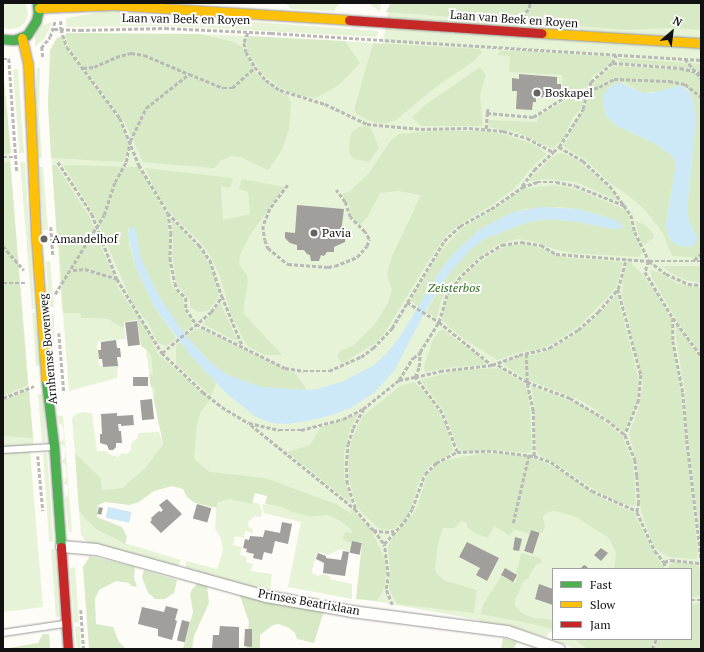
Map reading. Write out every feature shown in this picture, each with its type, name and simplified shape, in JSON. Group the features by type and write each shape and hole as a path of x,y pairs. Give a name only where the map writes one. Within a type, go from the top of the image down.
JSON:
{"main road":[{"name":"Laan van Beek en Royen","path":"38,6 113,5 701,43"},
{"path":"3,39 14,40 22,38 33,29 38,6"},
{"name":"Arnhemse Bovenweg","path":"22,38 28,64 37,247 46,379 54,447 65,624 68,649"}],"street":[{"name":"Prinses Beatrixlaan","path":"61,546 96,549 266,596 397,617 507,631 559,649"}],"lane":[{"path":"3,450 54,447"},
{"path":"3,632 65,624"}],"path":[{"name":"Laan van Beek en Royen","path":"54,29 165,28 701,60"},
{"path":"61,29 67,47 120,118 139,165 168,213 199,245 210,260 222,296 242,346"},
{"path":"248,33 244,43 246,52 255,67 266,80 280,90 325,104 367,124 378,127 421,130 469,128 503,131 527,138 553,152"},
{"path":"42,47 43,63"},
{"path":"83,68 94,67 116,57 131,53 144,55 223,88 232,88 255,67"},
{"path":"522,187 534,170 559,147 567,137 574,121 583,109 587,92 597,76 612,63 616,55"},
{"path":"685,59 701,78"},
{"path":"612,63 680,68 701,73"},
{"path":"55,294 72,270 96,226 104,215 115,182 126,162 130,141 146,108 190,74"},
{"path":"487,113 533,117 570,94 587,92 614,78 668,81 685,84 701,97"},
{"path":"486,129 488,108"},
{"path":"559,147 583,162 610,186 626,206 631,215 634,232 649,261 666,274 688,284 701,285"},
{"path":"3,157 16,157"},
{"path":"58,162 92,214 117,279 162,352 203,392 222,407 249,423 355,509 384,544 388,576 386,589 397,617"},
{"path":"168,213 171,233 170,258 175,282 177,289 186,298 186,309 196,324 285,368 304,371 329,371 361,357 373,348 392,328 444,242 460,226 491,209 522,187 537,182 556,182 576,186 626,206"},
{"path":"288,185 270,209 263,226 264,240 268,248 288,264 328,267 336,266 357,257 367,246 369,239 365,232 350,217 346,210 346,202 336,190"},
{"path":"51,225 54,263"},
{"path":"249,423 280,430 302,430 342,419 363,409 399,380 413,358 420,352 439,322 444,301 457,280 480,258 502,245 521,242 541,246 556,254 649,261 701,261"},
{"path":"3,246 25,272"},
{"path":"694,261 701,254"},
{"path":"492,365 519,355 549,348 578,330 598,312 618,289 626,259"},
{"path":"649,261 645,272 673,318 701,356"},
{"path":"72,270 85,269 117,279"},
{"path":"3,282 26,283"},
{"name":"Arnhemse Bovenweg","path":"55,287 56,302"},
{"path":"618,289 641,375 639,400 625,436"},
{"path":"162,352 211,312 222,296"},
{"path":"408,302 439,322 492,365"},
{"path":"673,318 674,340 683,392 701,558"},
{"name":"Arnhemse Bovenweg","path":"58,332 64,396"},
{"path":"415,377 419,367 420,352"},
{"path":"526,354 527,382 533,411 534,456"},
{"path":"399,380 498,365 527,382 570,398 606,420 625,436 635,460 639,502 637,512 655,551 664,562 666,568"},
{"path":"415,377 442,414 457,452"},
{"path":"3,398 34,386"},
{"path":"355,509 347,484 346,465 348,444 353,428 363,409"},
{"path":"384,544 394,531 404,522 412,509 425,474 436,463 457,452 493,451 529,454 551,462 592,491 637,512"},
{"path":"513,523 529,454"},
{"path":"373,530 385,532 394,531"},
{"path":"664,562 672,560 701,563"},
{"path":"80,602 84,649"}],"green space":[{"path":"3,3 26,3 28,15 25,23 18,28 3,28"},
{"path":"286,3 339,3 334,11 291,9"},
{"path":"370,3 381,3 380,12 371,5"},
{"name":"Zeisterbos","path":"390,3 701,3 701,649 649,649 597,640 692,640 692,568 552,568 552,632 550,632 546,637 523,630 480,622 479,620 363,599 364,537 342,507 328,502 200,480 153,397 142,326 137,318 127,311 62,310 48,104 51,49 57,38 66,36 66,33 236,44 232,41 200,34 248,36 246,43 352,51 345,41 373,43 370,52 381,53"},
{"path":"391,3 701,3 701,30 670,28 629,30 386,12"},
{"path":"106,11 377,31 379,33 376,37 172,26 66,27 66,18"},
{"path":"52,22 45,38 35,47 35,36 41,26"},
{"path":"66,33 200,34 232,41 242,47 256,73 288,96 291,103 289,129 282,150 268,170 240,157 231,156 220,161 215,168 143,162 124,121 70,49 65,36"},
{"path":"63,36 64,45 113,110 121,124 129,144 126,158 122,162 51,158 48,106 50,50 57,38"},
{"path":"248,36 345,41 360,63 339,85 316,98 300,96 280,88 263,74 247,52 246,43"},
{"path":"373,43 480,49 482,52 475,60 432,90 395,121 381,124 367,120 358,115 354,110"},
{"path":"500,51 525,51 612,57 610,64 593,76 587,87 563,94 562,75 509,72 510,56 497,55"},
{"path":"617,58 701,64 701,72 667,66 619,63"},
{"path":"614,66 685,70 694,72 701,80 701,258 672,256 663,233 645,210 629,196 610,183 586,160 562,146 569,137 575,121 585,109 590,88 601,75","holes":["622,82 643,93 687,88 692,96 696,118 687,212 690,224 697,237 680,246 670,240 667,233 666,223 676,164 673,157 656,144 617,126 606,116 603,103"]},
{"path":"480,67 486,75 480,96 483,126 424,126 420,125 412,117 425,105"},
{"path":"37,68 40,68 39,115 42,158 38,158 35,105"},
{"path":"3,69 11,153 3,154"},
{"path":"18,69 23,153 19,153 13,70"},
{"path":"3,70 34,451 30,450 43,607 3,612 3,451 26,450 3,447"},
{"path":"585,93 582,107 572,119 563,139 553,148 550,148 517,132 488,127 489,120 537,122 538,116 572,97"},
{"path":"366,126 371,128 379,148 369,162 354,159 349,153 352,132 359,127"},
{"path":"431,131 484,131 504,134 535,145 547,154 533,166 514,189 492,205 456,227 445,237 384,334 374,344 341,364 337,355 340,351 354,345 375,324 388,303 392,290 387,274 392,256 421,195 399,191 380,193 368,216 360,225 350,216 350,207 342,194 351,190 368,174 391,140 399,134"},
{"path":"562,153 574,158 586,167 610,188 621,202 576,182 548,179 528,181 549,160 557,154"},
{"path":"3,162 10,162 28,385 3,396"},
{"path":"20,162 25,162 34,309 32,309"},
{"path":"52,165 56,165 89,216 119,290 146,327 158,354 210,400 201,411 197,424 194,459 210,472 265,478 336,504 352,514 350,508 370,528 384,557 386,572 385,586 377,601 356,599 362,542 347,542 343,538 345,532 352,533 351,530 340,521 327,515 310,517 292,512 282,507 265,504 267,496 255,493 252,504 229,499 217,503 217,508 195,503 187,497 183,489 172,486 154,491 139,502 130,505 105,502 98,505 97,517 122,527 127,537 125,544 97,530 79,511 75,453 101,478 102,490 122,488 145,468 163,444 153,396 155,396 154,388 151,387 149,375 153,374 151,356 148,351 141,346 137,320 124,322 124,326 122,328 108,319 81,318 80,313 63,313 59,240 57,239"},
{"path":"63,165 139,167 166,214 169,232 170,280 173,287 183,298 185,312 192,321 191,327 183,333 159,296 146,271 141,259 135,228 128,229 129,244 136,268 155,308 176,338 166,346 158,343 149,325 131,300 95,216"},
{"path":"39,167 43,167 48,230 43,230"},
{"path":"145,168 233,178 230,188 221,186 223,220 250,214 248,192 239,189 242,179 285,187 250,235 240,255 239,264 247,275 248,281 243,313 282,355 265,355 249,347 244,341 230,312 221,279 210,255 201,243 171,214 159,197"},
{"path":"554,185 579,190 626,210 642,253 640,257 571,253 532,241 519,239 510,241 497,245 478,258 460,274 445,292 437,318 426,312 447,276 470,250 486,238 529,222 547,219 573,221 613,229 623,228 623,226 604,216 577,209 558,207 525,209 514,212 479,230 453,254 442,268 419,307 412,302 411,300 439,253 462,228 490,212 522,189"},
{"path":"171,217 205,256 215,277 219,297 208,311 198,312 190,307 190,300 177,285 172,255 173,241"},
{"path":"635,221 645,225 654,234 653,238 647,243 644,244 641,241"},
{"path":"524,244 535,246 562,257 623,262 617,286 579,326 554,343 543,348 518,353 497,360 464,339 449,327 442,320 443,311 447,297 457,283 467,273 484,259 500,249 511,245"},
{"path":"46,261 50,261 54,307 49,307"},
{"path":"627,262 630,262 643,275 658,296 672,321 672,344 681,394 698,553 696,559 669,557 658,551 654,546 641,512 637,464 629,434 639,407 643,383 622,295 623,277"},
{"path":"661,266 701,266 701,283 686,280"},
{"path":"650,270 658,272 677,283 701,288 701,354 677,321 652,278"},
{"path":"617,294 639,380 637,402 624,433 595,409 580,400 526,379 502,364 513,359 545,352 570,338 601,312"},
{"path":"220,302 238,342 203,324"},
{"path":"32,313 35,313 41,366 36,366"},
{"path":"63,313 80,313 81,318 108,319 122,328 124,326 126,339 100,341 97,343 99,365 104,367 118,366 117,378 69,391"},
{"path":"50,314 54,314 54,389 50,389"},
{"path":"676,324 701,359 701,545 686,423 685,392 676,340"},
{"path":"195,329 202,329 296,374 307,390 261,387 228,375 210,362 186,336"},
{"path":"443,329 488,362 483,365 453,367 425,372 424,367 432,341 438,332"},
{"path":"180,342 216,383 211,396 176,364 176,345"},
{"path":"499,368 524,383 529,394 532,450 528,453 497,450 463,452 458,448 444,412 421,380 459,370"},
{"path":"414,382 427,395 437,409 446,425 453,450 450,454 429,466 419,481 412,505 405,519 394,529 383,530 377,527 357,507 350,484 348,467 349,451 353,436 363,416 400,386"},
{"path":"531,386 580,405 600,418 622,436 633,462 636,502 634,506 619,503 596,491 563,468 539,455 536,450"},
{"path":"29,390 33,438 3,436 3,400"},
{"path":"38,394 43,394 46,442 42,442"},
{"path":"84,412 92,413 97,451 106,451 111,455 118,457 122,453 127,454 131,450 131,444 138,437 138,433 159,432 163,444 145,468 122,488 102,490 101,478 75,453 72,418 76,414"},
{"path":"359,413 350,429 344,455 344,476 351,503 287,452 310,445 320,428"},
{"path":"58,416 63,416 72,532 69,532 65,499 68,495 68,486 64,483 67,476 66,466 62,462 65,457 65,447 60,443 64,438 63,427 59,423"},
{"path":"43,453 47,453 53,542 49,542"},
{"path":"485,453 520,455 542,461 570,476 601,498 634,513 663,568 614,568 616,553 609,538 574,516 559,512 553,511 546,513 543,517 545,528 542,533 531,529 529,534 514,529 510,536 494,526 488,538 473,532 467,527 467,523 462,521 454,528 443,528 438,544 435,570 438,575 446,581 477,590 474,613 397,604 389,589 390,572 388,546 394,535 413,514 418,505 426,477 434,467 446,460"},
{"path":"229,499 258,503 262,510 261,517 255,516 248,522 249,527 253,530 253,533 245,531 244,538 235,536 233,545 242,547 240,555 247,557 246,562 253,564 251,571 272,574 270,592 186,571 186,561 217,569 223,550 221,539 215,528 217,503"},
{"path":"262,504 282,507 292,512 310,517 327,515 340,521 351,530 353,533 347,542 353,541 350,552 340,549 329,555 318,552 312,570 313,574 318,576 323,574 330,576 330,579 352,584 352,599 288,587 301,522 264,513"},
{"path":"79,511 97,530 118,541 181,560 176,568 90,546 81,535"},
{"path":"51,549 55,549 60,617 56,617"},
{"path":"521,553 540,558 542,562 536,565 529,578 524,580 515,600 515,606 522,613 533,618 552,620 552,629 481,614 483,605 501,576 515,583 518,575 516,574"},
{"path":"90,556 135,567 134,577 137,587 131,586 129,583 116,581 99,590 95,599 96,624 113,627 119,642 126,649 89,649 83,567"},
{"path":"673,562 694,564 699,567 701,591 699,596 692,598 692,568 668,568"},
{"path":"75,567 79,622 77,623 74,622 70,569"},
{"path":"144,570 177,580 174,593 165,599 155,599 148,593 142,577"},
{"path":"199,582 207,585 209,603 194,636 192,649 183,649 193,612 190,594 192,589"},
{"path":"239,593 324,611 314,643 297,639 295,633 289,628 279,624 273,625 260,635 260,649 246,649 249,622"},
{"path":"701,603 701,649 654,649 657,640 692,640 692,604"},
{"path":"75,627 80,627 81,649 77,649"},
{"path":"43,634 49,634 50,649 3,649 38,643"},
{"path":"503,638 517,642 514,649 501,649"},
{"path":"556,640 575,640 587,649 574,649"},
{"path":"575,640 654,640 651,649 587,649"}],"water":[{"path":"619,82 643,93 652,93 683,86 692,96 696,118 687,212 690,224 697,237 697,240 692,247 680,246 672,242 667,233 666,224 676,164 673,157 656,144 617,126 606,116 603,103 604,94 608,88"},
{"path":"540,207 577,209 620,222 623,228 613,229 573,221 547,219 529,222 486,238 470,250 447,276 427,308 394,371 374,393 351,408 332,415 287,424 272,423 256,417 226,393 191,356 155,308 136,268 128,234 130,227 135,228 141,259 159,296 186,336 210,362 228,375 261,387 307,390 317,389 344,381 374,365 387,353 399,338 442,268 453,254 479,230 495,221 514,212"},
{"path":"108,507 131,512 129,523 106,518"}],"building":[{"name":"Boskapel","path":"519,74 557,77 557,84 561,84 561,92 556,91 556,98 536,97 536,102 533,102 532,110 516,109 517,91 512,91 512,78 519,79"},
{"name":"Pavia","path":"297,205 344,209 341,233 346,233 345,242 334,247 334,252 327,252 324,256 321,255 319,261 311,261 310,255 304,250 297,250 297,245 290,243 285,238 285,232 295,233"},
{"path":"137,321 140,345 128,346 125,322"},
{"path":"116,340 117,348 120,348 121,357 117,357 118,366 103,367 102,359 99,359 98,350 101,350 101,342"},
{"path":"133,377 148,377 148,386 133,386"},
{"path":"152,399 154,419 142,420 140,400"},
{"path":"117,413 117,416 133,415 134,425 121,426 121,424 118,424 119,431 121,431 122,443 116,443 116,447 113,450 109,450 107,445 100,443 100,434 102,434 101,414"},
{"path":"167,499 182,514 161,533 150,522 152,520 151,518 159,511 161,512 163,510 159,505"},
{"path":"197,504 211,508 207,523 193,518"},
{"path":"99,507 103,508 101,515 97,514"},
{"path":"282,522 292,524 288,544 275,541 272,554 264,552 262,560 253,558 254,554 246,552 247,549 243,548 245,539 249,540 250,536 263,537 265,530 280,533"},
{"path":"531,530 540,533 533,554 524,551"},
{"path":"515,537 522,539 519,551 513,550"},
{"path":"352,541 362,543 360,555 350,553"},
{"path":"467,542 499,558 487,581 476,575 480,568 459,557"},
{"path":"601,548 608,553 601,561 594,555"},
{"path":"343,551 349,552 345,576 323,573 324,563 316,559 318,553 326,556 326,558 341,560"},
{"path":"584,565 588,568 581,568"},
{"path":"505,568 517,575 513,582 501,575"},
{"path":"539,584 552,589 552,605 535,599"},
{"path":"166,606 178,609 175,620 177,621 172,640 158,636 158,629 138,624 142,607 164,612"},
{"path":"182,620 190,622 185,642 177,640"},
{"path":"220,626 239,627 239,649 212,649 213,635 219,635"},
{"path":"245,629 252,629 252,647 244,646"}],"traffic: fast":[{"path":"3,39 14,40 27,35 36,21 38,13 37,3"},
{"path":"46,380 54,447 61,547"}],"traffic: slow":[{"path":"39,8 113,5 349,20"},
{"path":"542,33 701,43"},
{"path":"22,38 28,64 36,239 46,380"}],"traffic: jam":[{"path":"349,20 542,33"},
{"path":"61,547 68,649"}],"place":[{"name":"Boskapel","path":"537,93"},
{"name":"Pavia","path":"314,233"},
{"name":"Amandelhof","path":"44,239"}]}
